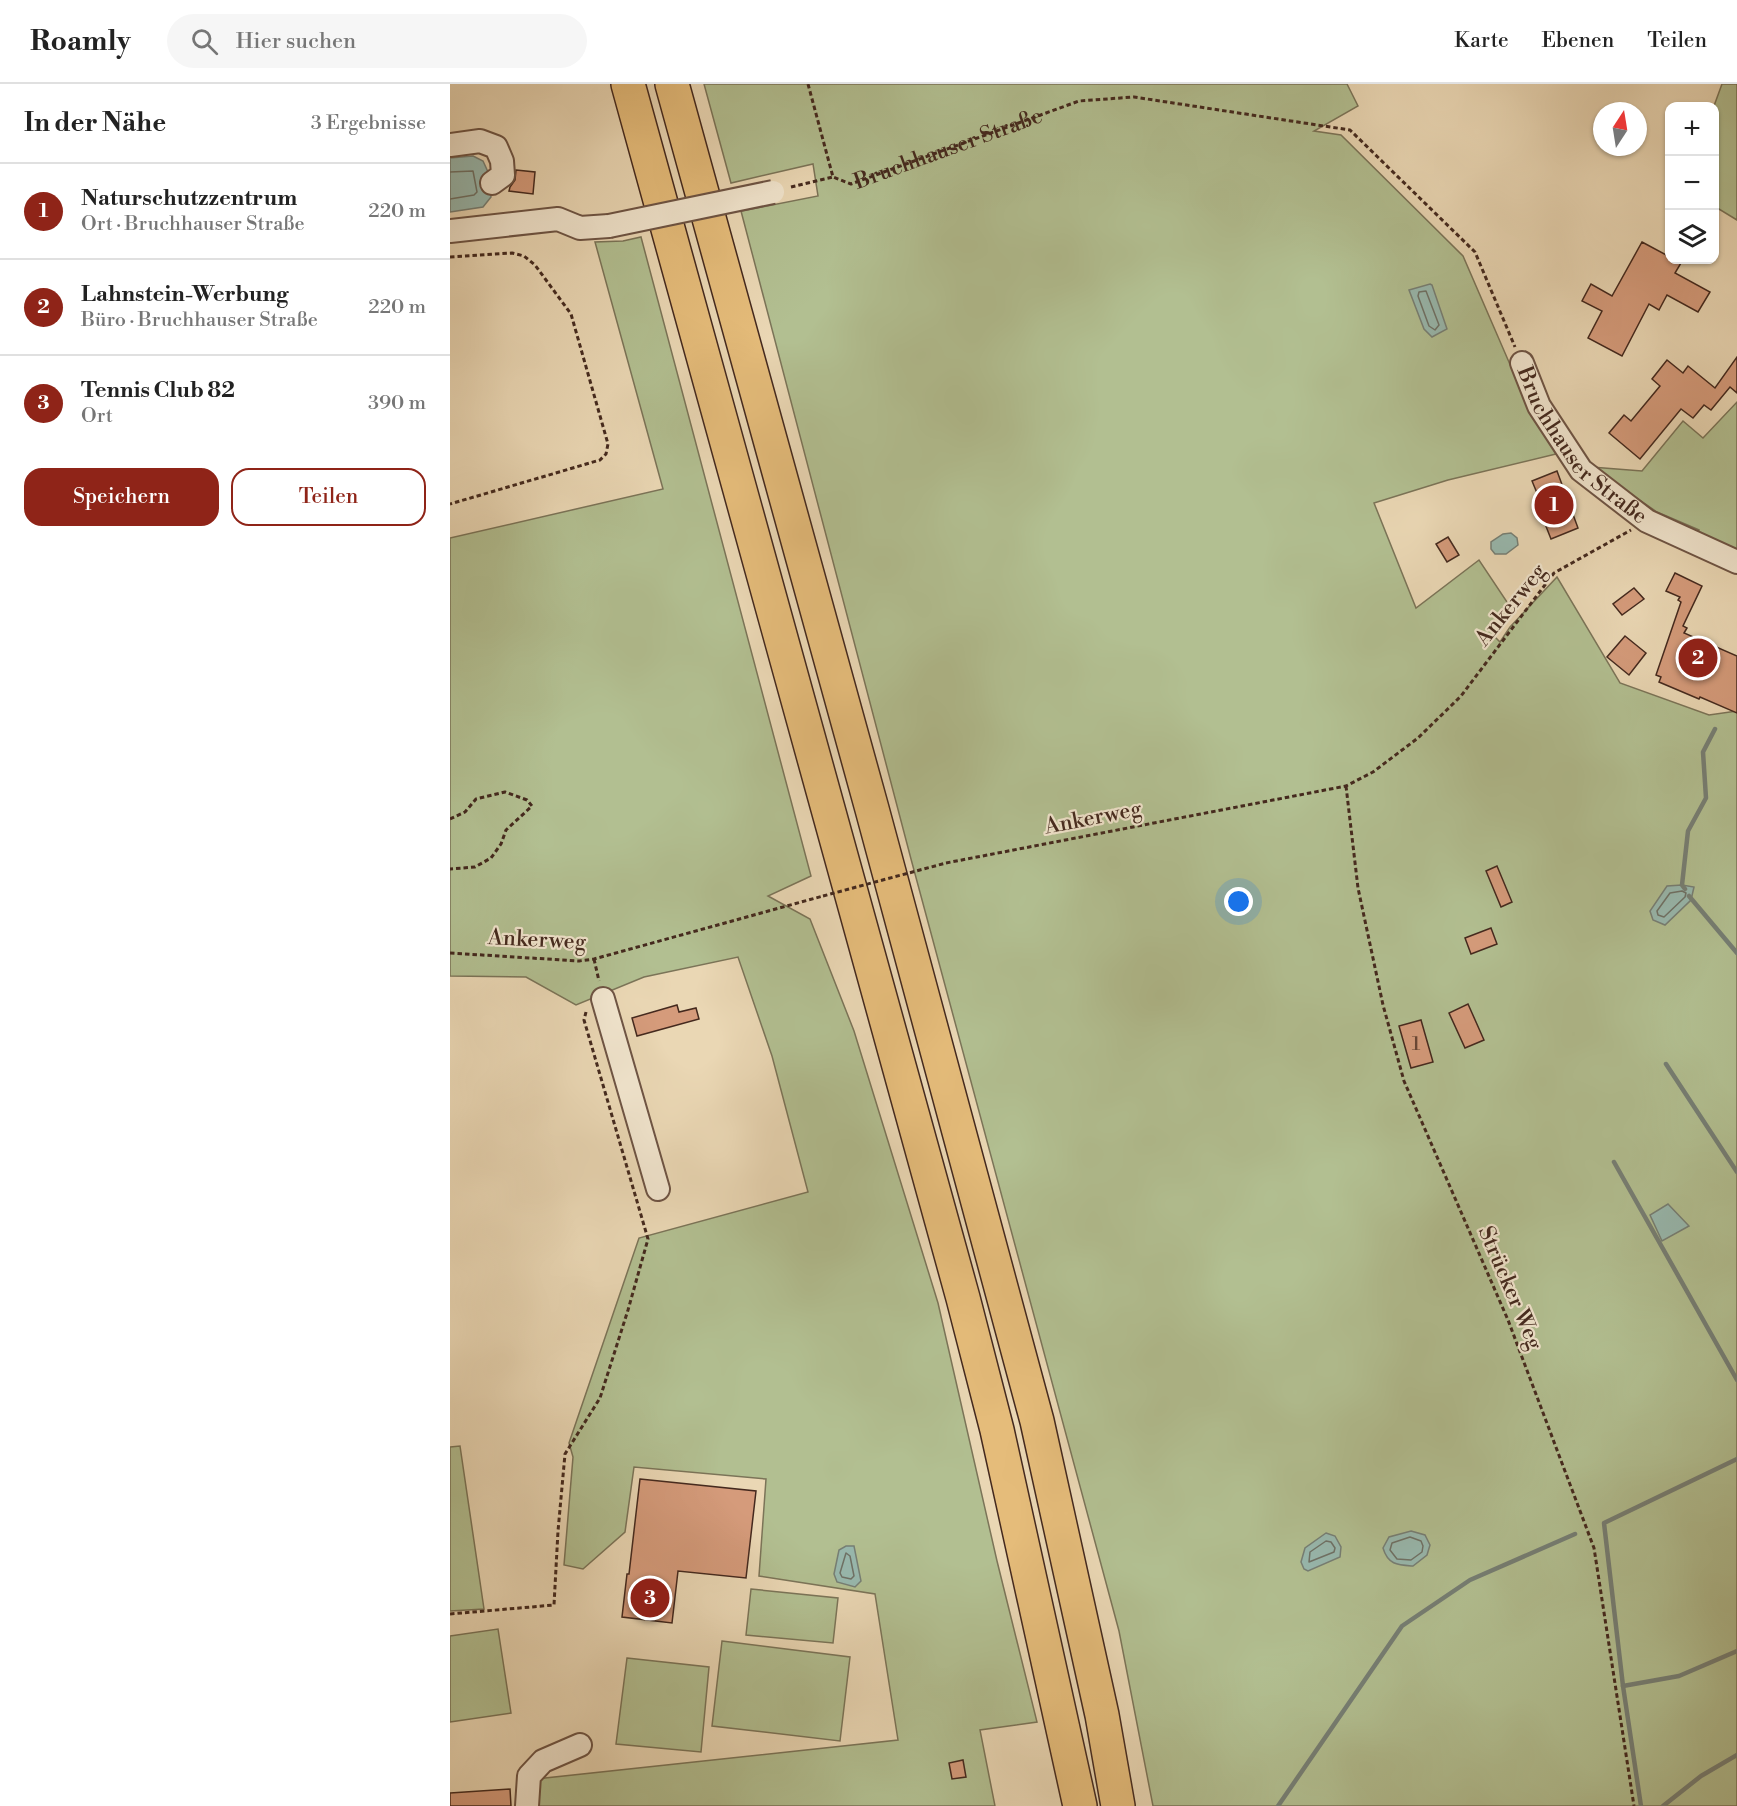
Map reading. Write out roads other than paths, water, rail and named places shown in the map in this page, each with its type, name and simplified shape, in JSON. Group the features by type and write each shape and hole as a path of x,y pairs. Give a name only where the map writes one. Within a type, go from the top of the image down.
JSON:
{"highway":[{"path":"628,84 963,1298 999,1442 1080,1806"},
{"path":"672,84 878,831 1034,1410 1102,1715 1118,1806"}],"street":[{"path":"450,145 480,141 496,147 502,161 503,175 492,183"},
{"path":"450,231 558,219 580,228 609,226 773,192"},
{"name":"Bruchhauser Straße","path":"1522,363 1539,406 1581,470 1647,521 1737,562"},
{"path":"595,999 658,1190"},
{"path":"527,1806 529,1776 543,1761 580,1745"}],"water":[{"path":"473,156 483,161 488,172 491,197 483,207 450,212 450,158"},
{"path":"1430,284 1447,329 1432,337 1424,329 1409,290"},
{"path":"1511,533 1517,538 1518,545 1506,554 1495,554 1491,549 1491,542 1503,534"},
{"path":"1667,886 1694,887 1691,900 1665,925 1653,920 1650,911"},
{"path":"1668,1204 1689,1226 1662,1241 1650,1215"},
{"path":"1411,1531 1425,1535 1430,1545 1427,1555 1413,1566 1391,1561 1383,1548 1389,1537"},
{"path":"1326,1533 1335,1536 1341,1547 1340,1557 1308,1571 1304,1569 1301,1562 1305,1548"},
{"path":"846,1546 854,1546 861,1581 855,1587 837,1582 834,1574 839,1550"}],"waterway":[{"path":"1685,889 1682,885 1688,831 1706,798 1703,752 1715,729"},
{"path":"1689,896 1737,953"},
{"path":"1666,1064 1737,1172"},
{"path":"1614,1162 1737,1380"},
{"path":"1641,1806 1623,1686 1604,1523 1737,1459"},
{"path":"1278,1806 1402,1626 1470,1580 1575,1534"},
{"path":"1623,1686 1679,1676 1737,1651"},
{"path":"1663,1806 1701,1776 1737,1755"}],"place":[{"name":"Naturschutzzentrum","path":"1554,505"},
{"name":"Lahnstein-Werbung","path":"1698,658"},
{"name":"Tennis Club 82","path":"650,1598"}]}
